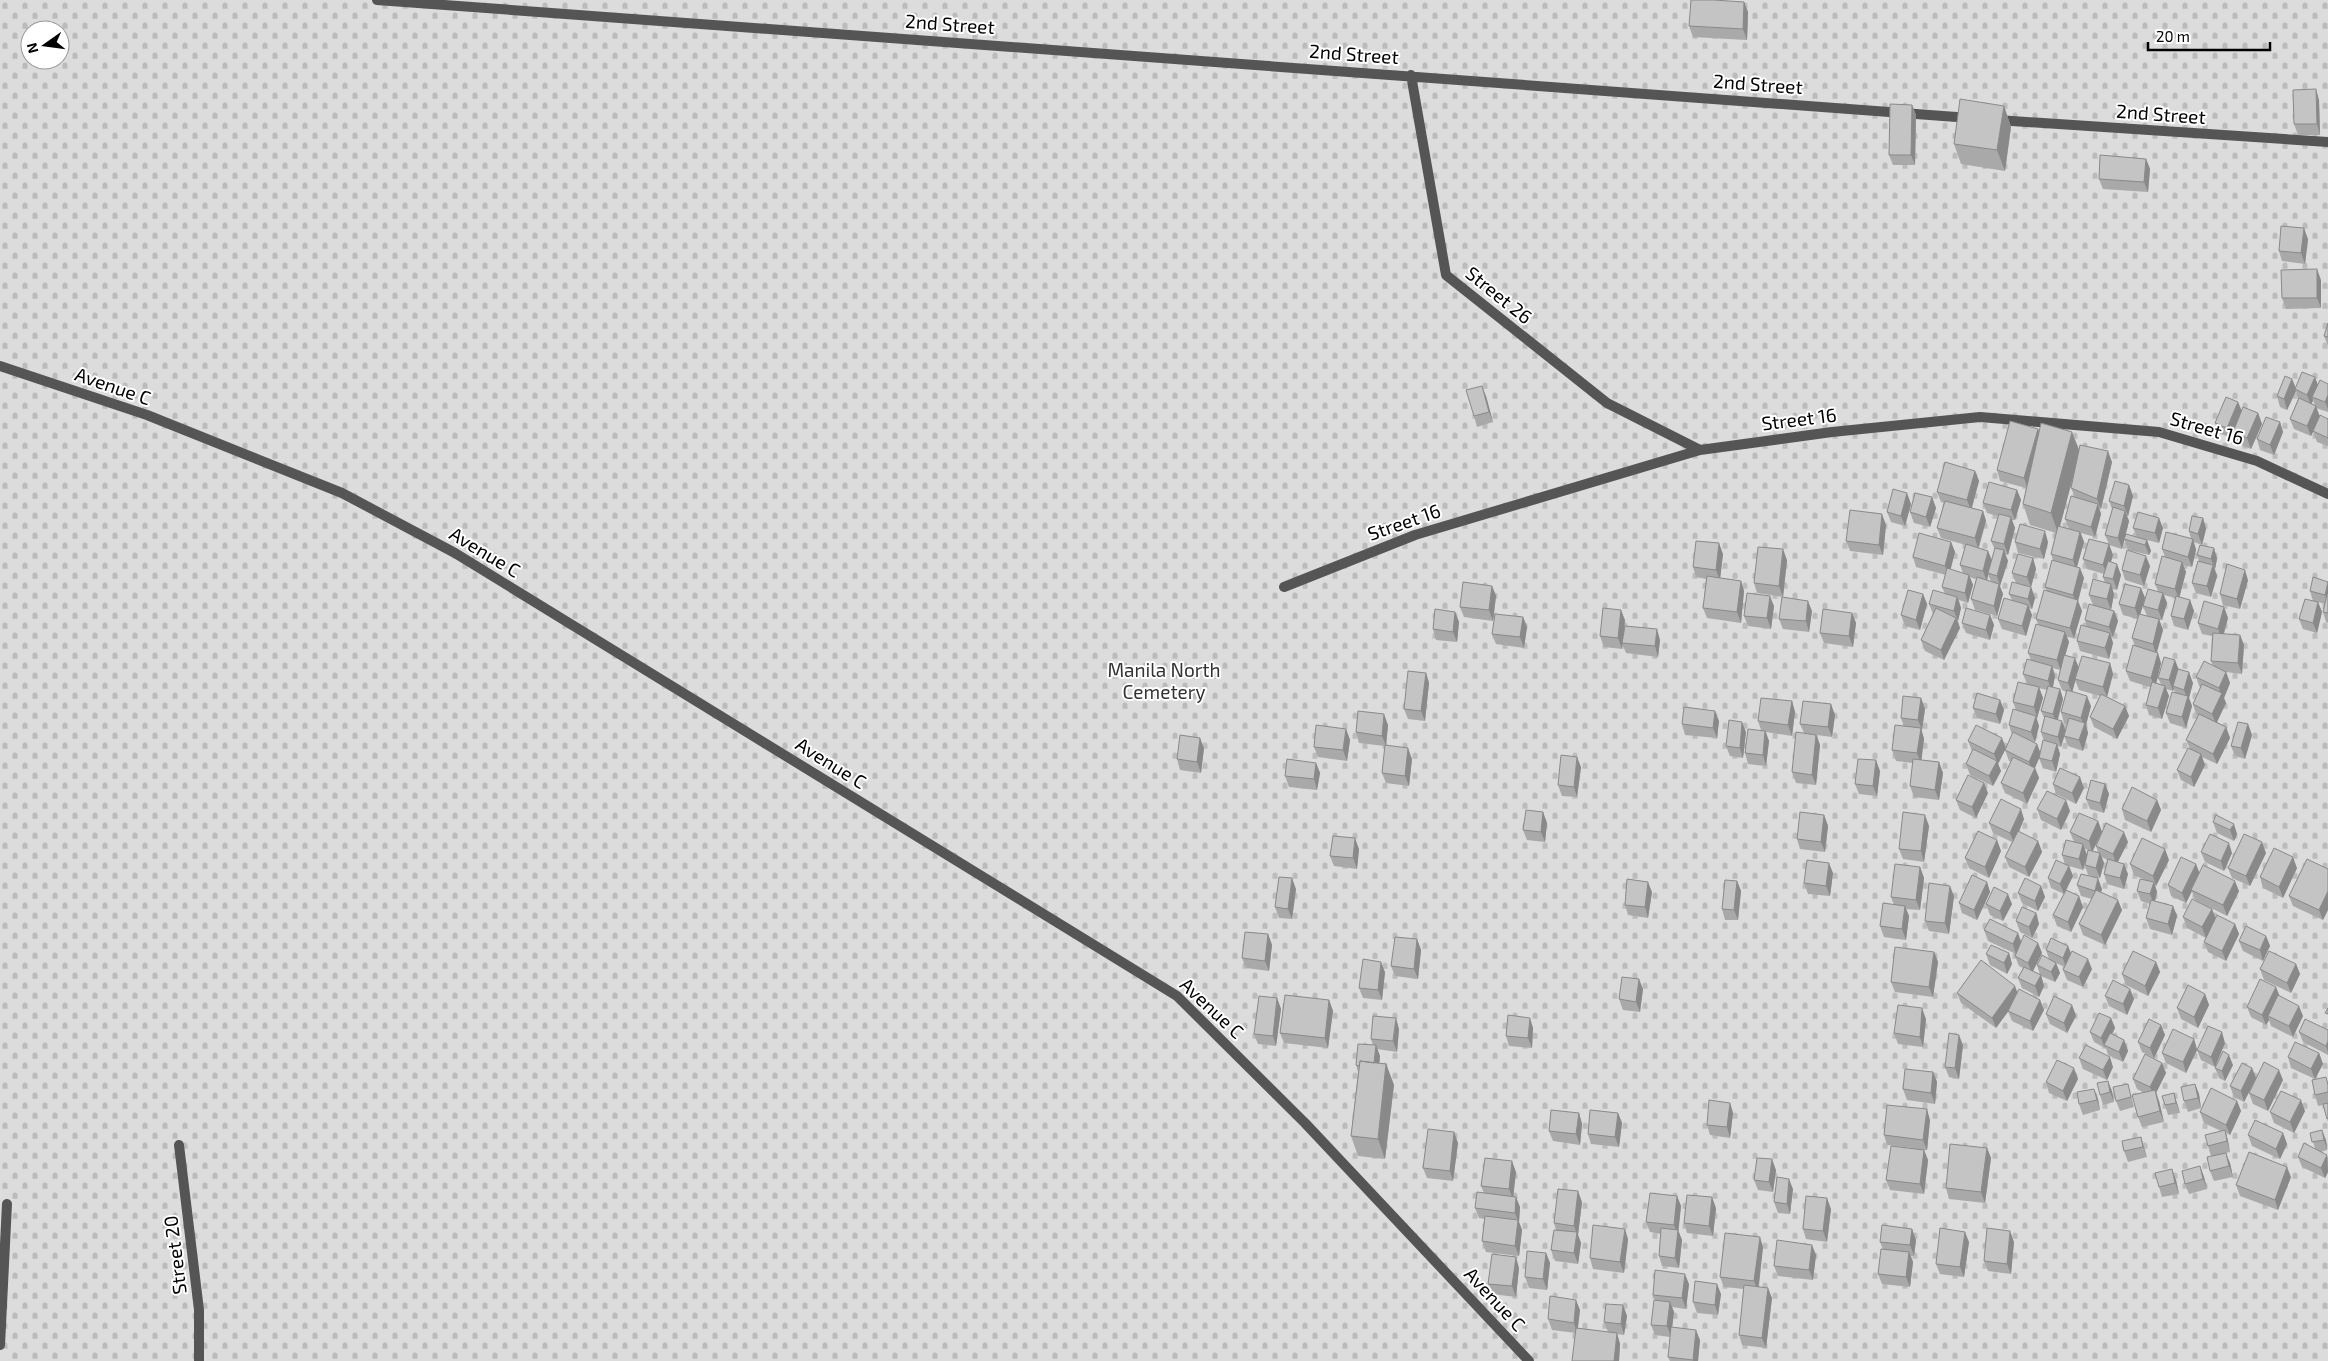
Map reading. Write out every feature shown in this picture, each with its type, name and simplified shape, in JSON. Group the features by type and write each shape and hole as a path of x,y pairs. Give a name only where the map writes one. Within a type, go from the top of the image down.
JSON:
{"lane":[{"name":"2nd Street","path":"377,0 1985,119 2328,142"},
{"name":"Street 26","path":"1410,75 1446,275 1607,403 1700,450"},
{"name":"Avenue C","path":"0,366 147,415 342,493 463,558 1177,996 1304,1123 1529,1361"},
{"name":"Street 16","path":"1284,587 1414,535 1700,450 1832,432 1980,417 2160,432 2257,461 2328,494"},
{"name":"Street 20","path":"179,1145 199,1310 199,1361"},
{"path":"0,1345 7,1204"}],"green space":[{"name":"Manila North Cemetery","path":"0,0 2328,0 2328,1361 0,1361"}],"building":[{"path":"1691,0 1744,2 1743,29 1689,26"},
{"path":"2316,89 2317,124 2294,124 2293,90"},
{"path":"1960,99 2004,106 1997,150 1954,144"},
{"path":"1890,104 1912,105 1911,155 1889,155"},
{"path":"2100,155 2146,159 2144,182 2099,179"},
{"path":"2281,226 2304,228 2301,253 2279,251"},
{"path":"2317,269 2317,298 2282,298 2281,270"},
{"path":"2328,323 2328,337 2324,336"},
{"path":"2302,372 2315,377 2307,395 2295,389"},
{"path":"2285,376 2292,379 2284,399 2277,396"},
{"path":"2320,380 2328,384 2328,395 2325,402 2312,397"},
{"path":"1482,386 1489,412 1474,416 1466,390"},
{"path":"2226,397 2238,402 2227,428 2215,423"},
{"path":"2299,398 2316,406 2307,426 2290,419"},
{"path":"2243,407 2258,413 2247,438 2233,432"},
{"path":"2320,415 2328,419 2328,438 2313,431"},
{"path":"2266,417 2280,422 2270,445 2257,439"},
{"path":"2010,421 2038,429 2024,478 1997,470"},
{"path":"2041,423 2072,432 2051,513 2023,504"},
{"path":"2080,445 2108,451 2097,499 2071,488"},
{"path":"1945,462 1975,471 1967,500 1937,492"},
{"path":"2115,481 2129,485 2124,506 2109,501"},
{"path":"1989,482 2017,490 2011,510 1983,503"},
{"path":"1893,489 1907,493 1901,516 1887,512"},
{"path":"1915,493 1932,497 1926,517 1910,512"},
{"path":"2071,496 2098,504 2091,527 2065,519"},
{"path":"1945,501 1983,511 1975,538 1937,528"},
{"path":"2113,507 2125,511 2118,538 2105,535"},
{"path":"1850,510 1882,514 1879,545 1846,541"},
{"path":"2138,512 2159,518 2155,533 2133,528"},
{"path":"1999,514 2011,517 2004,544 1991,541"},
{"path":"2192,516 2203,518 2198,534 2189,531"},
{"path":"2020,524 2045,531 2040,549 2015,542"},
{"path":"2058,526 2080,532 2073,560 2051,554"},
{"path":"2166,532 2193,539 2188,557 2162,549"},
{"path":"1919,533 1951,542 1945,566 1913,557"},
{"path":"2126,534 2147,540 2145,545 2124,539"},
{"path":"2089,539 2109,544 2103,565 2083,559"},
{"path":"1696,541 1719,543 1716,570 1693,567"},
{"path":"1966,544 1988,551 1983,571 1960,565"},
{"path":"2200,545 2214,548 2211,559 2197,555"},
{"path":"1758,547 1783,549 1779,586 1754,583"},
{"path":"1995,548 2004,550 1997,576 1988,573"},
{"path":"2127,550 2146,556 2140,575 2122,570"},
{"path":"2018,554 2033,558 2027,577 2012,573"},
{"path":"2162,556 2182,562 2175,589 2155,584"},
{"path":"2052,560 2080,568 2073,595 2045,587"},
{"path":"2108,561 2117,564 2113,579 2103,577"},
{"path":"2198,561 2213,565 2207,586 2192,583"},
{"path":"2227,564 2245,570 2237,599 2220,594"},
{"path":"1947,568 1969,575 1965,593 1942,587"},
{"path":"1707,576 1741,581 1737,612 1703,608"},
{"path":"1977,577 1999,584 1994,606 1971,599"},
{"path":"2313,577 2328,582 2325,595 2310,591"},
{"path":"2093,579 2111,584 2107,599 2089,595"},
{"path":"1463,582 1492,586 1489,610 1460,607"},
{"path":"2012,582 2031,587 2028,599 2009,594"},
{"path":"2125,584 2141,588 2135,608 2119,604"},
{"path":"2148,589 2163,593 2158,610 2143,606"},
{"path":"1908,590 1923,594 1916,620 1901,615"},
{"path":"1933,590 1957,597 1954,611 1929,604"},
{"path":"2044,590 2078,600 2070,628 2036,619"},
{"path":"1747,593 1770,596 1767,618 1744,616"},
{"path":"2328,594 2328,613 2323,612"},
{"path":"2176,596 2190,600 2184,619 2171,616"},
{"path":"1782,597 1808,601 1806,621 1779,619"},
{"path":"2004,598 2028,605 2022,626 1998,619"},
{"path":"2305,599 2318,602 2313,623 2299,619"},
{"path":"2204,601 2224,607 2218,629 2198,623"},
{"path":"2089,604 2114,611 2109,627 2085,620"},
{"path":"1603,608 1621,610 1618,638 1600,636"},
{"path":"1936,608 1956,618 1941,650 1921,640"},
{"path":"1966,608 1990,615 1986,630 1962,623"},
{"path":"1435,609 1455,612 1453,632 1433,629"},
{"path":"1823,609 1852,613 1849,636 1820,633"},
{"path":"1495,614 1523,617 1520,637 1492,634"},
{"path":"2139,614 2159,619 2153,644 2132,638"},
{"path":"2036,624 2065,632 2057,660 2028,653"},
{"path":"2081,625 2110,633 2105,648 2077,641"},
{"path":"1625,626 1657,629 1655,646 1622,643"},
{"path":"2213,633 2240,635 2238,663 2211,661"},
{"path":"2133,645 2158,653 2151,678 2126,671"},
{"path":"2064,655 2075,658 2068,683 2058,680"},
{"path":"2082,656 2110,663 2103,687 2075,679"},
{"path":"2164,657 2175,660 2169,680 2158,678"},
{"path":"2027,659 2052,666 2048,681 2023,674"},
{"path":"2204,661 2226,672 2219,688 2196,677"},
{"path":"2178,669 2189,672 2184,690 2173,686"},
{"path":"1408,671 1426,673 1421,711 1404,709"},
{"path":"2018,682 2039,687 2034,707 2013,702"},
{"path":"2152,682 2165,686 2158,708 2146,705"},
{"path":"2202,684 2222,693 2212,714 2193,704"},
{"path":"2048,686 2060,689 2053,714 2041,711"},
{"path":"2067,690 2087,696 2081,718 2061,712"},
{"path":"2172,692 2188,696 2182,717 2166,713"},
{"path":"1977,693 2000,700 1996,714 1973,708"},
{"path":"2101,694 2125,706 2113,729 2090,717"},
{"path":"1903,696 1921,698 1918,720 1901,718"},
{"path":"1761,698 1792,701 1788,725 1758,721"},
{"path":"1803,701 1831,704 1828,727 1800,724"},
{"path":"1684,707 1715,711 1713,728 1682,724"},
{"path":"2013,709 2036,716 2031,732 2009,725"},
{"path":"1358,711 1384,714 1382,736 1356,732"},
{"path":"2199,714 2226,727 2213,754 2186,740"},
{"path":"2045,716 2062,721 2058,737 2041,732"},
{"path":"2069,718 2085,723 2079,740 2064,736"},
{"path":"1729,720 1742,722 1740,748 1726,746"},
{"path":"2238,722 2248,724 2241,748 2231,746"},
{"path":"1316,725 1346,729 1343,750 1314,747"},
{"path":"1895,725 1921,728 1917,753 1892,750"},
{"path":"1976,725 2002,738 1994,754 1968,741"},
{"path":"1748,729 1765,731 1763,755 1745,753"},
{"path":"1796,732 1816,735 1812,775 1792,772"},
{"path":"2013,732 2037,744 2029,762 2005,750"},
{"path":"1180,735 1200,738 1197,762 1177,759"},
{"path":"2043,740 2057,744 2052,761 2039,758"},
{"path":"1385,745 1408,748 1405,776 1382,773"},
{"path":"2188,748 2201,754 2191,777 2177,770"},
{"path":"1973,749 1997,761 1989,776 1966,764"},
{"path":"1561,755 1577,757 1574,787 1558,785"},
{"path":"2013,757 2035,768 2023,793 2001,783"},
{"path":"1287,759 1316,763 1314,779 1285,776"},
{"path":"1858,759 1876,760 1873,786 1855,784"},
{"path":"1913,759 1939,762 1935,790 1910,786"},
{"path":"2060,768 2080,777 2072,793 2053,784"},
{"path":"1968,775 1984,783 1972,807 1956,800"},
{"path":"2091,780 2105,784 2100,803 2086,799"},
{"path":"2132,787 2157,800 2147,821 2122,809"},
{"path":"2047,791 2066,800 2057,819 2037,809"},
{"path":"2001,799 2021,809 2010,833 1989,823"},
{"path":"1526,810 1543,812 1541,832 1523,830"},
{"path":"1800,812 1824,815 1821,842 1797,839"},
{"path":"1903,812 1925,815 1921,851 1899,849"},
{"path":"2079,813 2098,821 2089,841 2070,832"},
{"path":"2216,815 2234,824 2230,830 2213,822"},
{"path":"2106,823 2124,832 2113,854 2096,846"},
{"path":"1978,831 1997,840 1985,867 1965,858"},
{"path":"2018,831 2038,841 2025,867 2005,857"},
{"path":"2210,834 2229,843 2221,861 2201,852"},
{"path":"2244,834 2262,842 2246,876 2228,868"},
{"path":"1333,836 1355,838 1353,858 1330,856"},
{"path":"2142,838 2165,849 2153,876 2130,864"},
{"path":"2066,840 2083,844 2079,859 2062,855"},
{"path":"2274,848 2293,857 2279,887 2260,877"},
{"path":"2088,850 2100,853 2096,868 2085,865"},
{"path":"2181,857 2196,864 2182,893 2168,885"},
{"path":"2108,859 2124,864 2120,878 2104,874"},
{"path":"2307,859 2328,869 2328,891 2319,910 2289,896"},
{"path":"1807,860 1829,863 1826,886 1804,883"},
{"path":"2056,860 2069,866 2060,884 2048,878"},
{"path":"1895,864 1920,867 1916,900 1891,897"},
{"path":"2203,865 2235,881 2223,905 2191,890"},
{"path":"2081,874 2098,878 2095,891 2077,885"},
{"path":"1972,875 1987,882 1974,910 1959,903"},
{"path":"1279,877 1292,878 1288,909 1275,907"},
{"path":"2025,878 2041,886 2035,901 2018,893"},
{"path":"1627,879 1648,882 1645,907 1625,905"},
{"path":"2140,879 2154,882 2150,894 2137,891"},
{"path":"1725,880 1737,881 1734,910 1722,909"},
{"path":"1929,883 1950,886 1945,923 1925,921"},
{"path":"1994,887 2008,894 2000,911 1986,904"},
{"path":"2066,890 2079,896 2068,922 2053,915"},
{"path":"2096,890 2118,900 2101,935 2079,924"},
{"path":"2192,899 2212,909 2202,927 2183,917"},
{"path":"2151,900 2173,906 2168,924 2146,918"},
{"path":"1883,903 1905,906 1902,929 1880,926"},
{"path":"2022,907 2036,913 2029,927 2016,921"},
{"path":"2217,915 2235,924 2222,951 2204,942"},
{"path":"1990,919 2018,933 2013,944 1984,930"},
{"path":"2246,926 2266,936 2260,950 2239,941"},
{"path":"1245,932 1268,934 1265,961 1242,958"},
{"path":"2024,935 2038,943 2028,963 2015,956"},
{"path":"1395,937 1417,939 1414,969 1391,966"},
{"path":"2051,938 2068,946 2063,958 2046,950"},
{"path":"1991,945 2009,953 2004,963 1986,954"},
{"path":"1895,947 1934,952 1929,987 1891,982"},
{"path":"2072,951 2088,959 2079,977 2063,970"},
{"path":"2133,951 2156,962 2145,986 2122,974"},
{"path":"2269,951 2296,964 2287,983 2260,969"},
{"path":"2042,955 2056,963 2051,972 2037,965"},
{"path":"1363,959 1381,962 1378,990 1359,988"},
{"path":"1981,960 2015,986 1992,1018 1957,993"},
{"path":"2024,967 2041,975 2035,986 2018,978"},
{"path":"1622,977 1639,979 1636,1002 1619,999"},
{"path":"2260,979 2276,987 2262,1015 2247,1007"},
{"path":"2113,980 2130,989 2123,1004 2105,996"},
{"path":"2188,985 2205,994 2194,1017 2177,1008"},
{"path":"2019,989 2040,1000 2030,1021 2008,1011"},
{"path":"1285,995 1329,1000 1325,1038 1280,1033"},
{"path":"2278,995 2299,1006 2289,1026 2268,1016"},
{"path":"1259,996 1277,998 1273,1036 1254,1034"},
{"path":"2054,996 2072,1005 2064,1023 2046,1014"},
{"path":"1898,1005 1922,1008 1920,1037 1894,1033"},
{"path":"2099,1013 2111,1018 2101,1038 2090,1032"},
{"path":"1508,1015 1530,1018 1528,1038 1506,1036"},
{"path":"1373,1016 1396,1018 1393,1041 1371,1039"},
{"path":"2149,1019 2161,1025 2150,1048 2138,1042"},
{"path":"2305,1019 2328,1030 2326,1046 2299,1032"},
{"path":"2208,1026 2222,1032 2211,1057 2197,1050"},
{"path":"2173,1029 2194,1039 2183,1062 2162,1053"},
{"path":"1949,1033 1959,1035 1955,1068 1945,1067"},
{"path":"2110,1033 2124,1040 2119,1052 2104,1045"},
{"path":"2295,1042 2319,1053 2311,1069 2288,1057"},
{"path":"1358,1044 1376,1045 1374,1063 1360,1061 1359,1066 1356,1065"},
{"path":"2086,1045 2110,1057 2103,1070 2079,1058"},
{"path":"2223,1051 2229,1055 2222,1071 2215,1068"},
{"path":"2145,1054 2162,1063 2150,1087 2133,1079"},
{"path":"2057,1060 2074,1068 2063,1091 2046,1082"},
{"path":"1360,1061 1386,1064 1378,1139 1351,1136"},
{"path":"2264,1062 2279,1070 2264,1100 2249,1093"},
{"path":"2242,1063 2252,1068 2241,1091 2230,1086"},
{"path":"1905,1069 1933,1072 1931,1093 1903,1089"},
{"path":"2326,1077 2328,1092 2315,1095 2312,1080"},
{"path":"2108,1081 2110,1092 2100,1095 2097,1083"},
{"path":"2128,1084 2131,1097 2116,1101 2113,1087"},
{"path":"2195,1084 2198,1098 2184,1101 2181,1087"},
{"path":"2211,1088 2237,1101 2226,1125 2200,1112"},
{"path":"2094,1089 2097,1100 2079,1104 2077,1092"},
{"path":"2155,1090 2160,1111 2138,1117 2132,1095"},
{"path":"2281,1091 2301,1100 2290,1122 2270,1112"},
{"path":"2174,1093 2176,1103 2165,1105 2162,1096"},
{"path":"1709,1100 1730,1103 1727,1127 1707,1125"},
{"path":"2328,1103 2328,1118 2327,1119 2323,1104"},
{"path":"1887,1105 1927,1109 1923,1140 1884,1135"},
{"path":"1551,1110 1579,1113 1576,1134 1549,1131"},
{"path":"1590,1110 1618,1113 1615,1137 1588,1134"},
{"path":"2255,1120 2283,1133 2276,1149 2248,1135"},
{"path":"1428,1129 1454,1132 1450,1171 1423,1168"},
{"path":"2225,1130 2227,1141 2208,1146 2205,1135"},
{"path":"2322,1130 2324,1140 2312,1142 2310,1133"},
{"path":"2141,1137 2143,1147 2124,1151 2122,1141"},
{"path":"2304,1143 2327,1155 2321,1168 2298,1157"},
{"path":"1950,1144 1987,1148 1981,1192 1946,1188"},
{"path":"1891,1146 1924,1150 1920,1184 1886,1180"},
{"path":"2249,1152 2287,1167 2275,1200 2236,1185"},
{"path":"2226,1153 2229,1166 2210,1171 2207,1157"},
{"path":"1485,1158 1512,1161 1509,1189 1481,1186"},
{"path":"1757,1158 1772,1159 1769,1182 1754,1180"},
{"path":"2200,1166 2203,1179 2185,1184 2182,1171"},
{"path":"2172,1169 2175,1183 2159,1187 2155,1173"},
{"path":"1777,1177 1789,1179 1787,1204 1774,1202"},
{"path":"1558,1189 1578,1191 1574,1226 1554,1223"},
{"path":"1477,1192 1516,1197 1515,1213 1475,1208"},
{"path":"1650,1193 1677,1196 1674,1225 1646,1222"},
{"path":"1687,1195 1712,1197 1709,1226 1684,1223"},
{"path":"1806,1196 1827,1198 1823,1231 1803,1229"},
{"path":"1485,1216 1518,1220 1515,1246 1482,1241"},
{"path":"1593,1225 1625,1229 1620,1262 1590,1258"},
{"path":"1882,1225 1912,1229 1910,1245 1880,1242"},
{"path":"1661,1228 1678,1230 1675,1258 1659,1256"},
{"path":"1940,1228 1965,1232 1960,1267 1936,1264"},
{"path":"1987,1228 2010,1231 2007,1264 1984,1261"},
{"path":"1554,1230 1577,1232 1574,1253 1551,1250"},
{"path":"1725,1233 1760,1237 1754,1281 1720,1277"},
{"path":"1777,1240 1812,1245 1809,1270 1774,1266"},
{"path":"1881,1249 1909,1252 1906,1277 1878,1274"},
{"path":"1527,1251 1546,1253 1543,1279 1525,1277"},
{"path":"1492,1254 1516,1257 1512,1286 1488,1284"},
{"path":"1655,1270 1685,1274 1682,1298 1653,1295"},
{"path":"1695,1281 1717,1284 1715,1305 1693,1302"},
{"path":"1744,1285 1768,1288 1762,1338 1739,1335"},
{"path":"1550,1296 1576,1300 1574,1323 1548,1319"},
{"path":"1654,1300 1670,1302 1667,1326 1651,1325"},
{"path":"1606,1304 1623,1305 1621,1324 1604,1322"},
{"path":"1671,1327 1696,1330 1693,1360 1668,1357"},
{"path":"1576,1328 1617,1333 1614,1361 1572,1361"}]}
